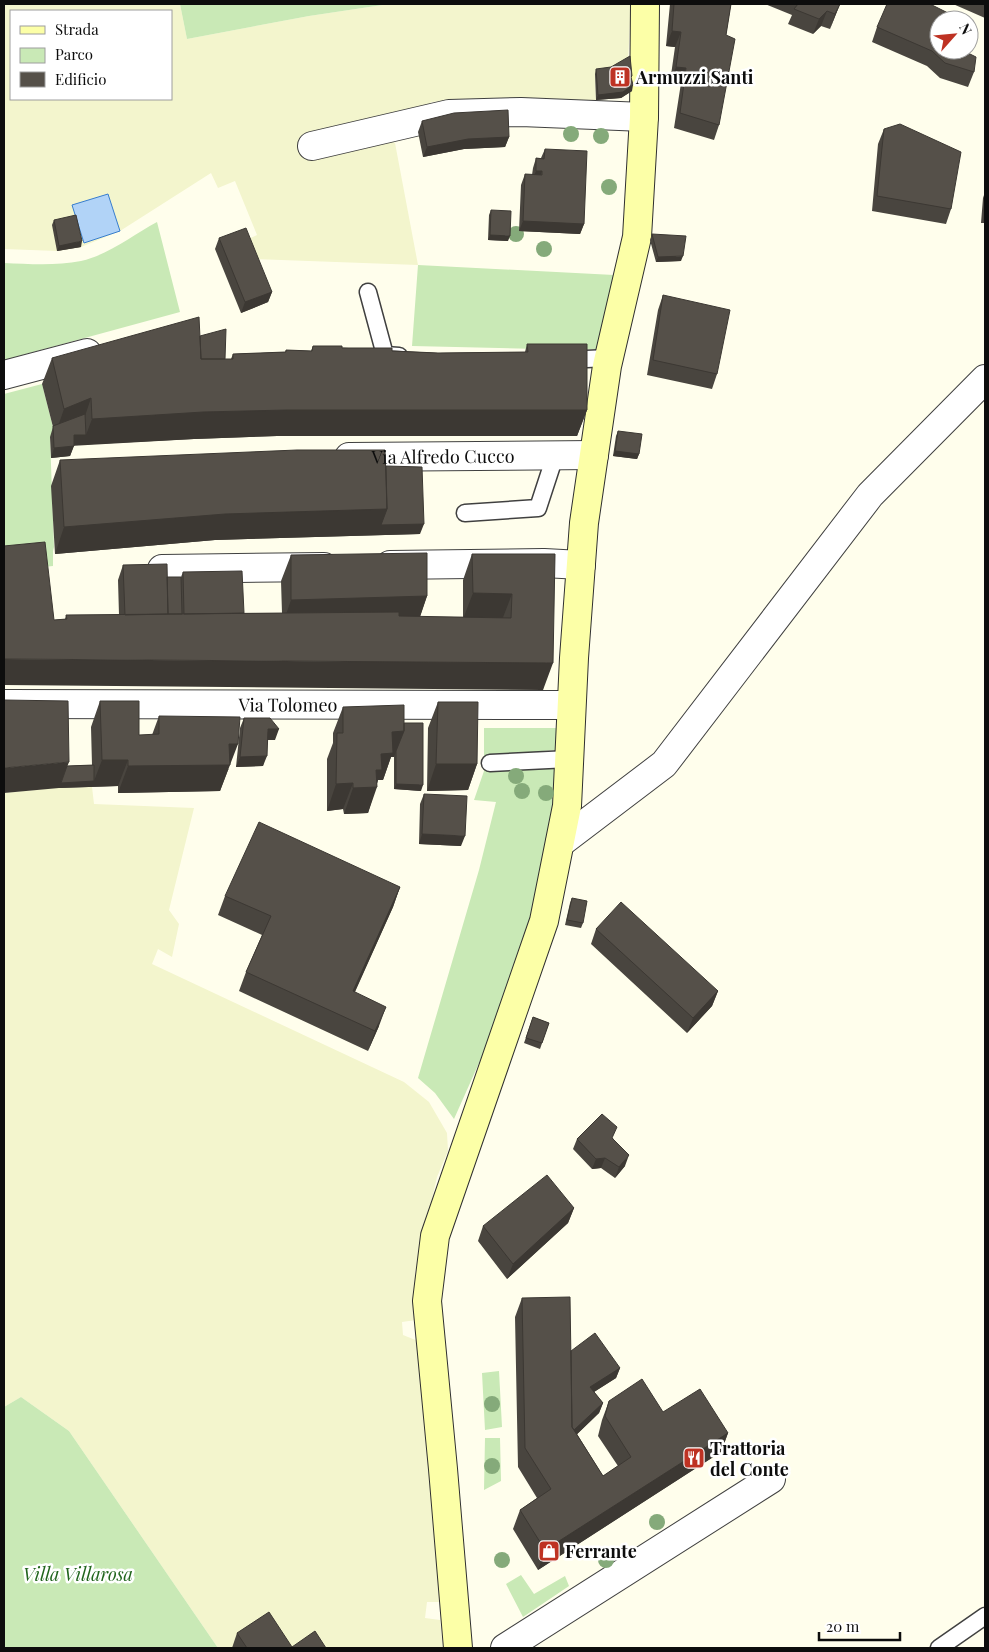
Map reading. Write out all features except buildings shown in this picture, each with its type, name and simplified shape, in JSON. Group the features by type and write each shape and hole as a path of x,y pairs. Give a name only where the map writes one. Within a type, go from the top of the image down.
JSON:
{"street":[{"path":"458,1648 443,1469 426,1301 436,1236 544,921 567,806 584,523 608,358 637,237 644,117 644,4"},
{"path":"312,146 449,114 521,112 644,117"},
{"path":"4,375 108,347"},
{"path":"560,843 664,764 870,494 985,379"},
{"name":"Via Alfredo Cucco","path":"327,457 594,455"},
{"path":"162,570 544,562 581,565"},
{"name":"Via Tolomeo","path":"4,704 572,705"},
{"path":"505,1648 771,1479"}],"lane":[{"path":"368,292 385,355 414,356"},
{"path":"549,360 578,361 608,358"},
{"path":"466,513 538,508 555,456"},
{"path":"490,762 569,759"},
{"path":"940,1648 985,1616"}],"green space":[{"path":"4,4 180,4 187,39 309,16 389,4 631,4 628,61 595,74 596,100 450,106 443,101 431,102 427,111 387,138 395,143 418,265 251,259 244,241 257,235 235,181 218,188 211,173 120,231 81,247 57,251 4,249"},
{"path":"180,4 389,4 309,16 187,39"},
{"path":"157,222 180,312 4,360 4,263 52,264 81,261 111,249"},
{"path":"418,265 614,275 598,349 412,346"},
{"path":"42,384 55,435 50,437 53,566 4,571 4,394"},
{"path":"484,728 561,728 561,748 542,751 543,767 554,769 559,774 558,807 552,806 554,823 530,932 491,1036 454,1119 435,1093 418,1078 479,870 496,802 474,800 484,771"},
{"path":"92,787 94,804 194,808 169,910 179,924 172,957 158,949 152,964 404,1082 429,1102 447,1133 448,1151 437,1177 415,1273 416,1320 402,1322 403,1335 418,1341 436,1499 439,1602 427,1602 425,1618 440,1620 443,1648 218,1648 69,1431 21,1397 4,1407 4,793 54,788"},
{"path":"499,1371 502,1427 485,1430 482,1373"},
{"name":"Villa Villarosa","path":"21,1397 69,1431 218,1648 4,1648 4,1407"},
{"path":"485,1438 500,1438 501,1481 484,1490"},
{"path":"521,1575 534,1594 565,1576 569,1586 523,1617 506,1584"}],"water":[{"path":"108,194 120,231 84,243 72,205"}],"place":[{"name":"Armuzzi Santi","path":"620,77"},
{"name":"Trattoria del Conte","path":"694,1458"},
{"name":"Ferrante","path":"549,1551"}]}
